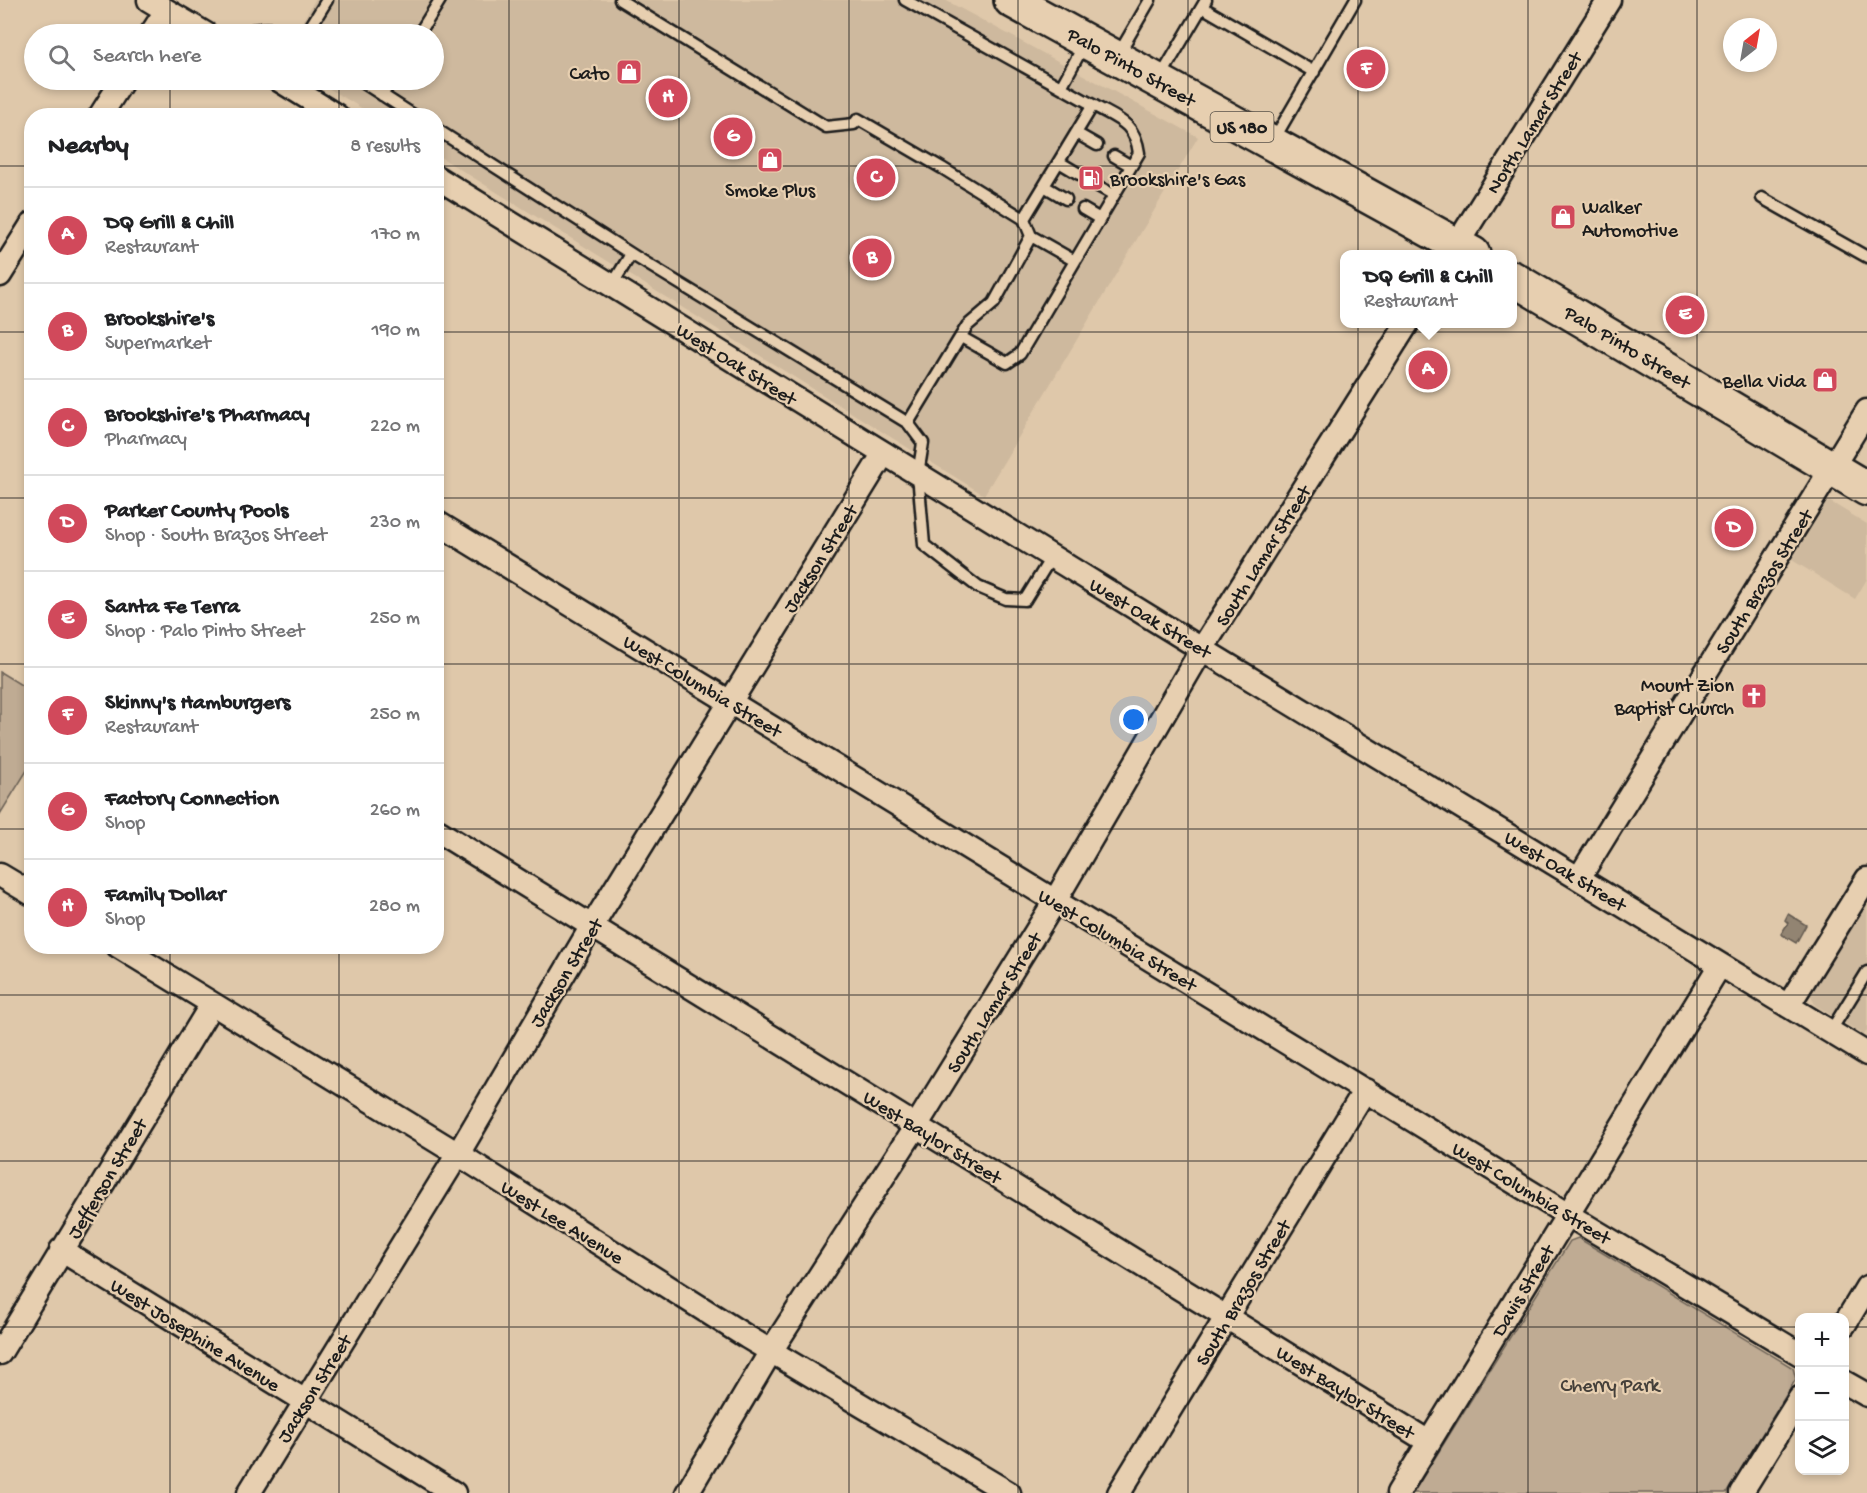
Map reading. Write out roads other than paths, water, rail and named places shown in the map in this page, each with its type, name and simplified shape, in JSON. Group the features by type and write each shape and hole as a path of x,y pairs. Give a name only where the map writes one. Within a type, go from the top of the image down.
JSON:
{"main road":[{"name":"Palo Pinto Street","path":"1023,3 1086,41 1458,250"},
{"name":"Palo Pinto Street","path":"1517,281 1867,489"}],"street":[{"name":"North Lamar Street","path":"1461,250 1609,0"},
{"path":"153,24 157,5 189,24"},
{"path":"105,108 117,90"},
{"path":"295,90 324,108"},
{"name":"West Oak Street","path":"444,182 1202,650 1867,1054"},
{"path":"0,274 24,236"},
{"name":"South Lamar Street","path":"687,1493 771,1351 916,1126 1055,901 1202,650 1404,328"},
{"name":"South Brazos Street","path":"1580,878 1867,411"},
{"name":"Jackson Street","path":"249,1493 458,1154 592,926 884,453"},
{"name":"West Columbia Street","path":"444,527 1365,1090 1691,1293 1795,1351"},
{"name":"West Baylor Street","path":"444,835 1429,1442"},
{"path":"0,875 24,889"},
{"path":"1788,1006 1867,879"},
{"name":"West Lee Avenue","path":"131,954 458,1154 771,1351 1009,1493"},
{"name":"Davis Street","path":"1398,1493 1720,965"},
{"name":"Jefferson Street","path":"0,1353 212,1004"},
{"name":"South Brazos Street","path":"1119,1493 1365,1090"},
{"name":"West Josephine Avenue","path":"61,1250 454,1493"},
{"path":"1849,1318 1867,1287"},
{"path":"1849,1384 1867,1395"},
{"path":"1743,1483 1795,1405"}],"lane":[{"path":"312,24 327,0"},
{"path":"425,24 440,0"},
{"path":"620,0 826,127 854,124 858,119 1024,219 1031,236 1075,261"},
{"path":"905,0 1093,105 1128,126 1137,139 1139,153 1020,354 1007,363 961,337"},
{"path":"1116,58 1150,0"},
{"path":"1272,144 1355,0"},
{"path":"1158,81 1204,4 1314,72"},
{"path":"1061,87 1086,41"},
{"path":"374,90 402,108"},
{"path":"382,95 385,90"},
{"path":"1024,219 1093,105"},
{"path":"1076,133 1097,145"},
{"path":"444,134 631,254 908,423 923,443 918,474 924,545 978,587 1006,599 1025,600 1052,556"},
{"path":"1114,156 1131,166"},
{"path":"1059,162 1079,174"},
{"path":"1096,185 1114,195"},
{"path":"1044,186 1066,199"},
{"path":"1762,198 1867,256"},
{"path":"1083,209 1100,219"},
{"path":"908,423 967,326 994,303 1031,236"},
{"path":"612,285 631,254"},
{"path":"1830,1032 1867,972"}],"place":[{"name":"Skinny's Hamburgers","path":"1366,69"},
{"name":"Cato","path":"629,72"},
{"name":"Family Dollar","path":"668,98"},
{"name":"Factory Connection","path":"733,137"},
{"name":"Smoke Plus","path":"770,160"},
{"name":"Brookshire's Pharmacy","path":"876,178"},
{"name":"Brookshire's Gas","path":"1091,178"},
{"name":"Walker Automotive","path":"1563,217"},
{"name":"Brookshire's","path":"872,258"},
{"name":"Santa Fe Terra","path":"1685,315"},
{"name":"DQ Grill & Chill","path":"1428,370"},
{"name":"Bella Vida","path":"1825,380"},
{"name":"Parker County Pools","path":"1734,528"},
{"name":"Mount Zion Baptist Church","path":"1754,696"}],"park label":[{"name":"Cherry Park","path":"1610,1384"}]}
